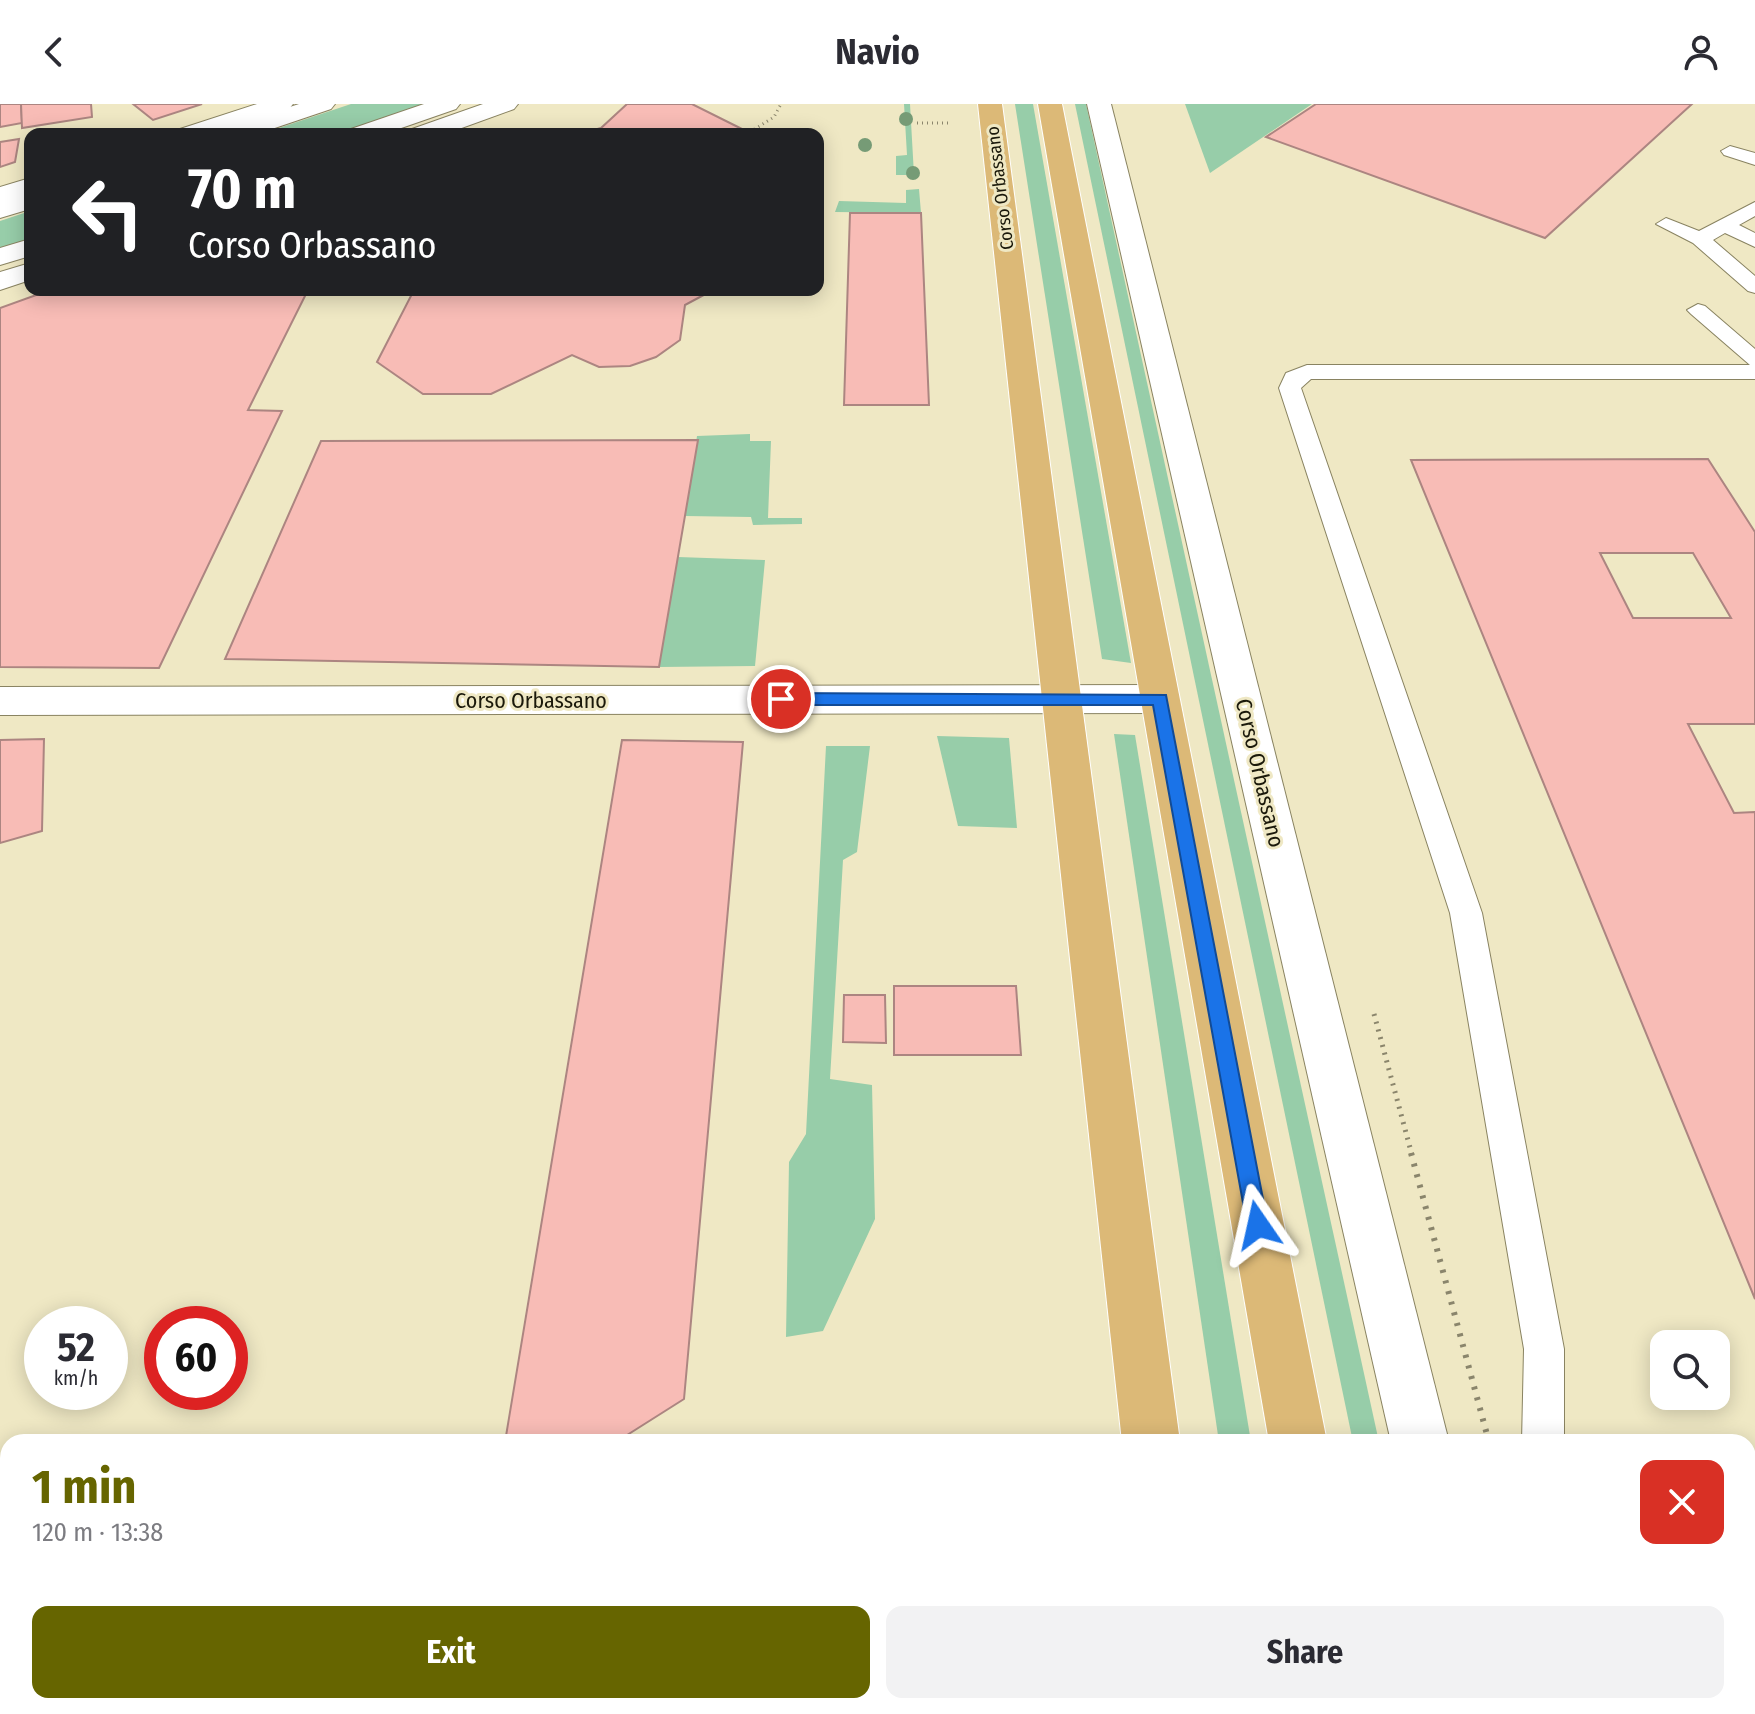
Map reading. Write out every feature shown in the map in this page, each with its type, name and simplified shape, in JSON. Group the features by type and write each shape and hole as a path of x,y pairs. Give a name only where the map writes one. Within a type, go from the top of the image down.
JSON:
{"main road":[{"name":"Corso Orbassano","path":"990,104 1150,1434"},
{"path":"1050,104 1297,1434"}],"street":[{"path":"204,128 256,108 281,104"},
{"path":"250,128 323,104"},
{"path":"378,128 448,104"},
{"path":"438,128 506,104"},
{"name":"Corso Orbassano","path":"1099,104 1418,1434"},
{"path":"0,195 24,188"},
{"path":"0,210 24,202"},
{"path":"0,257 24,249"},
{"path":"0,281 24,273"},
{"name":"Corso Orbassano","path":"0,701 1160,699"}],"lane":[{"path":"1730,151 1755,159"},
{"path":"1700,239 1755,208"},
{"path":"1666,224 1700,239 1755,287"},
{"path":"1725,225 1755,241"},
{"path":"1698,310 1755,360"},
{"path":"1543,1434 1544,1349 1466,913 1290,388 1294,378 1307,372 1755,372"}],"path":[{"path":"756,128 774,117 781,104"},
{"path":"917,123 949,123"}],"green space":[{"path":"351,104 424,104 354,128 279,128"},
{"path":"904,104 910,104 914,175 896,175 896,156 907,155"},
{"path":"1015,104 1033,104 1131,663 1102,659"},
{"path":"1075,104 1086,104 1377,1434 1351,1434"},
{"path":"1185,104 1312,104 1210,173"},
{"path":"919,189 921,213 835,212 839,201 906,203 906,190"},
{"path":"24,213 24,241 0,249 0,221"},
{"path":"750,434 750,441 771,441 768,518 802,518 802,524 753,525 751,517 685,516 697,436"},
{"path":"678,557 765,560 755,666 659,667"},
{"path":"1114,734 1135,735 1250,1434 1218,1434"},
{"path":"937,736 1009,738 1017,828 958,826"},
{"path":"826,746 870,746 857,852 843,860 830,1079 872,1085 875,1219 823,1331 786,1337 789,1162 806,1134"}],"building":[{"path":"0,104 21,104 22,123 0,127"},
{"path":"21,104 91,104 92,117 22,128"},
{"path":"133,104 202,104 153,120"},
{"path":"627,104 692,104 740,128 601,128"},
{"path":"1316,104 1692,104 1545,238 1266,137"},
{"path":"19,139 15,162 0,167 0,142"},
{"path":"850,213 921,213 929,405 844,405"},
{"path":"33,296 305,296 248,410 282,411 159,668 0,667 0,308"},
{"path":"411,296 702,296 685,305 680,340 656,357 630,366 599,367 572,355 491,394 423,394 377,362"},
{"path":"698,440 659,667 225,659 321,441"},
{"path":"1708,459 1755,532 1755,724 1688,724 1734,813 1755,812 1755,1299 1411,460","holes":["1600,553 1693,553 1731,618 1633,618"]},
{"path":"44,739 42,831 0,843 0,740"},
{"path":"622,740 743,742 684,1399 629,1434 506,1434"},
{"path":"894,986 1016,986 1021,1055 894,1055"},
{"path":"844,995 885,995 886,1043 843,1042"}],"route":[{"path":"781,699 1160,699 1258,1225"}]}
